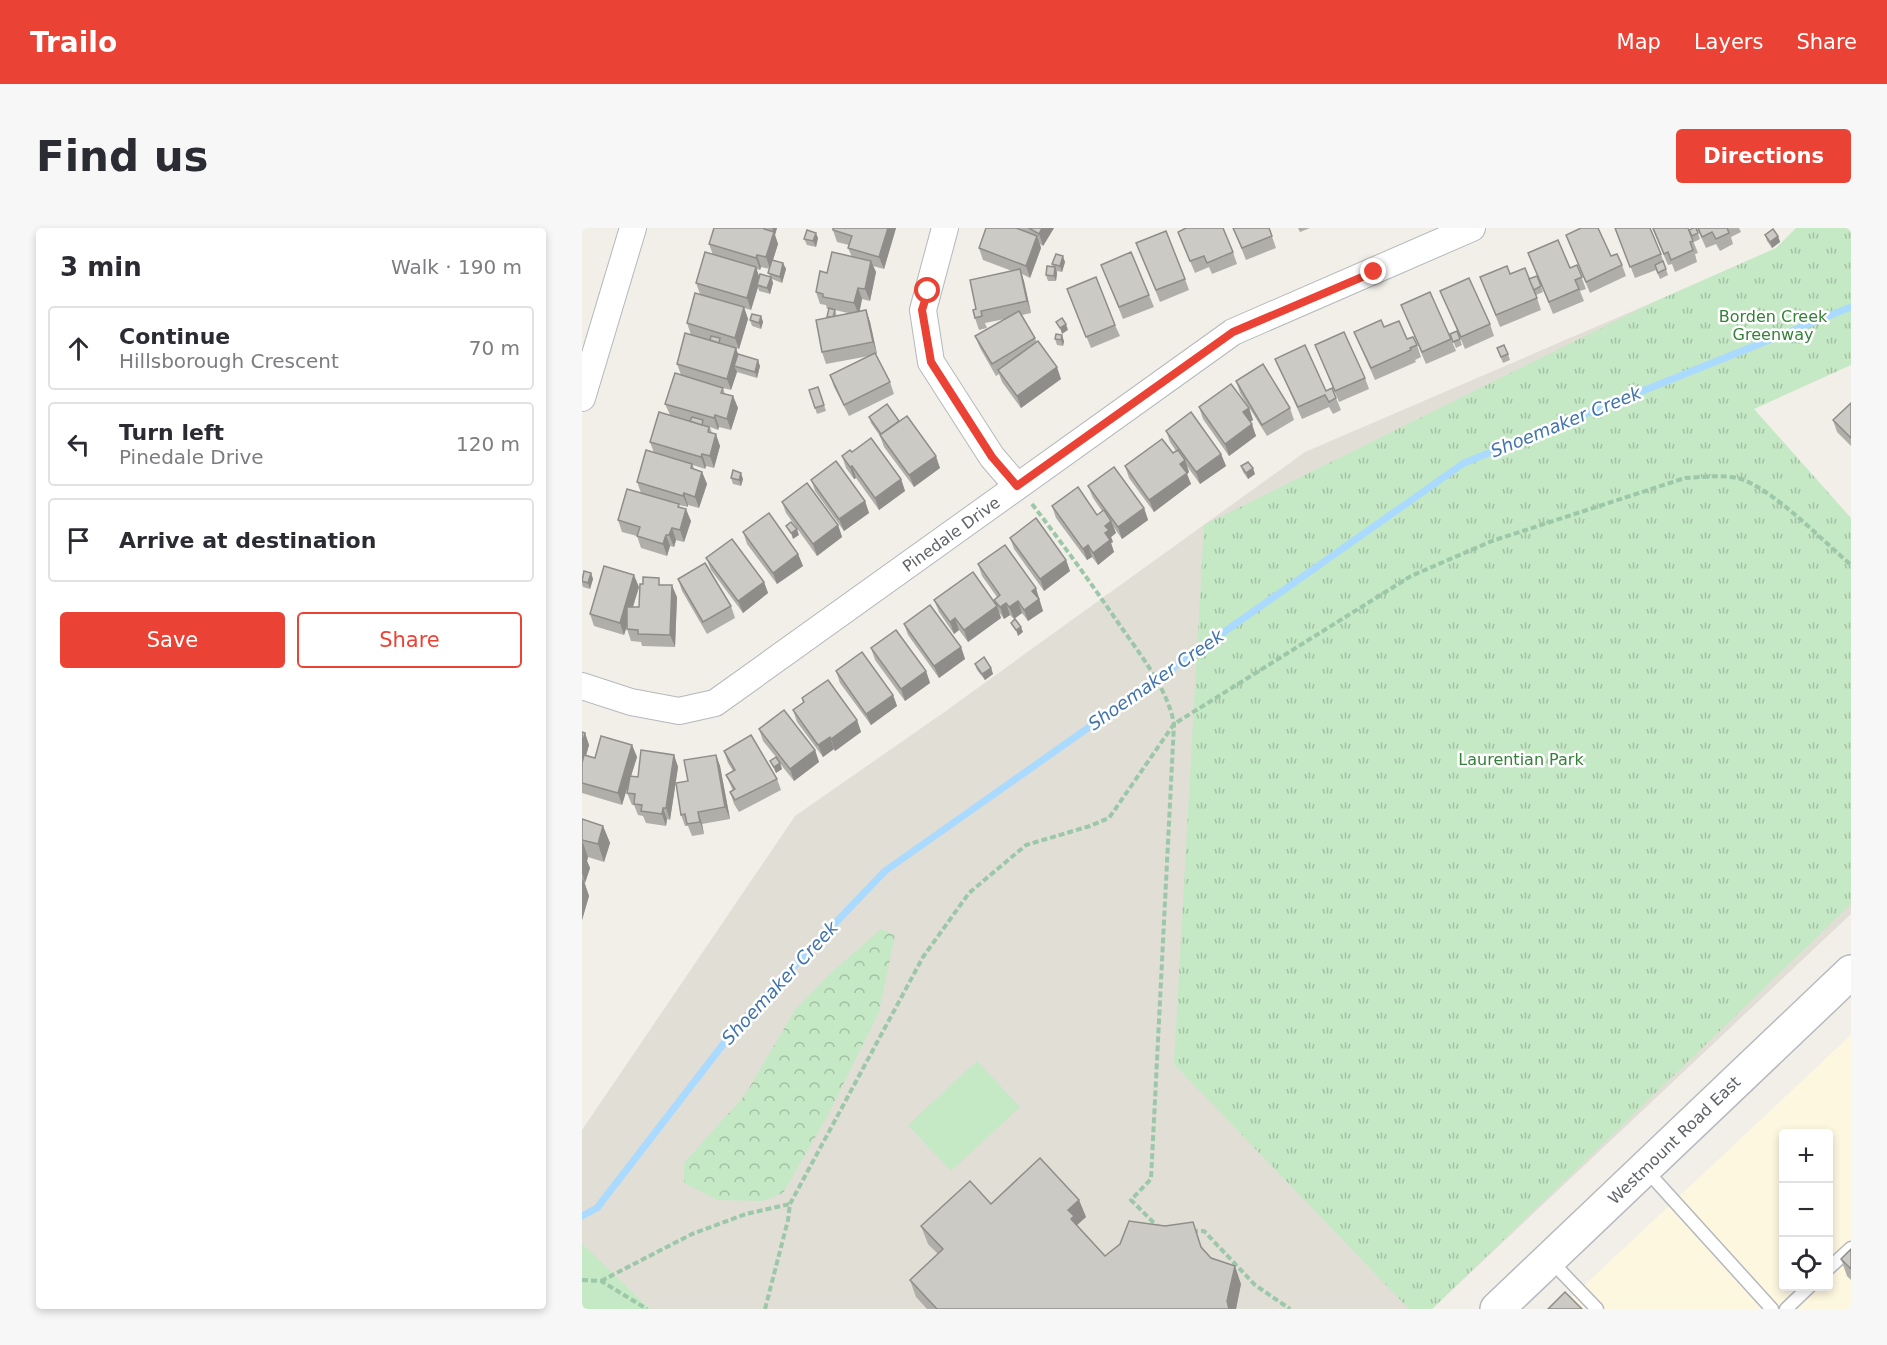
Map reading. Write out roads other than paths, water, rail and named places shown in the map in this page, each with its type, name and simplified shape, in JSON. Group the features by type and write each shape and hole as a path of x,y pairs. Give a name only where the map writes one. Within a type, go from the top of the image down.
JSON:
{"main road":[{"name":"Westmount Road East","path":"1497,1309 1851,972"}],"street":[{"path":"582,398 633,228"},
{"path":"945,228 922,310 931,362 992,457 1017,486"},
{"name":"Pinedale Drive","path":"582,686 632,702 679,711 715,703 1233,332 1472,228"}],"lane":[{"path":"1645,1168 1772,1309"},
{"path":"1833,1264 1851,1248"},
{"path":"1549,1259 1597,1309"},
{"path":"1786,1309 1806,1291"}],"waterway":[{"name":"Shoemaker Creek","path":"582,1216 597,1208 738,1025 885,871 1464,463 1851,307"}],"park label":[{"name":"Borden Creek Greenway","path":"1773,325"},
{"name":"Laurentian Park","path":"1521,759"}]}
